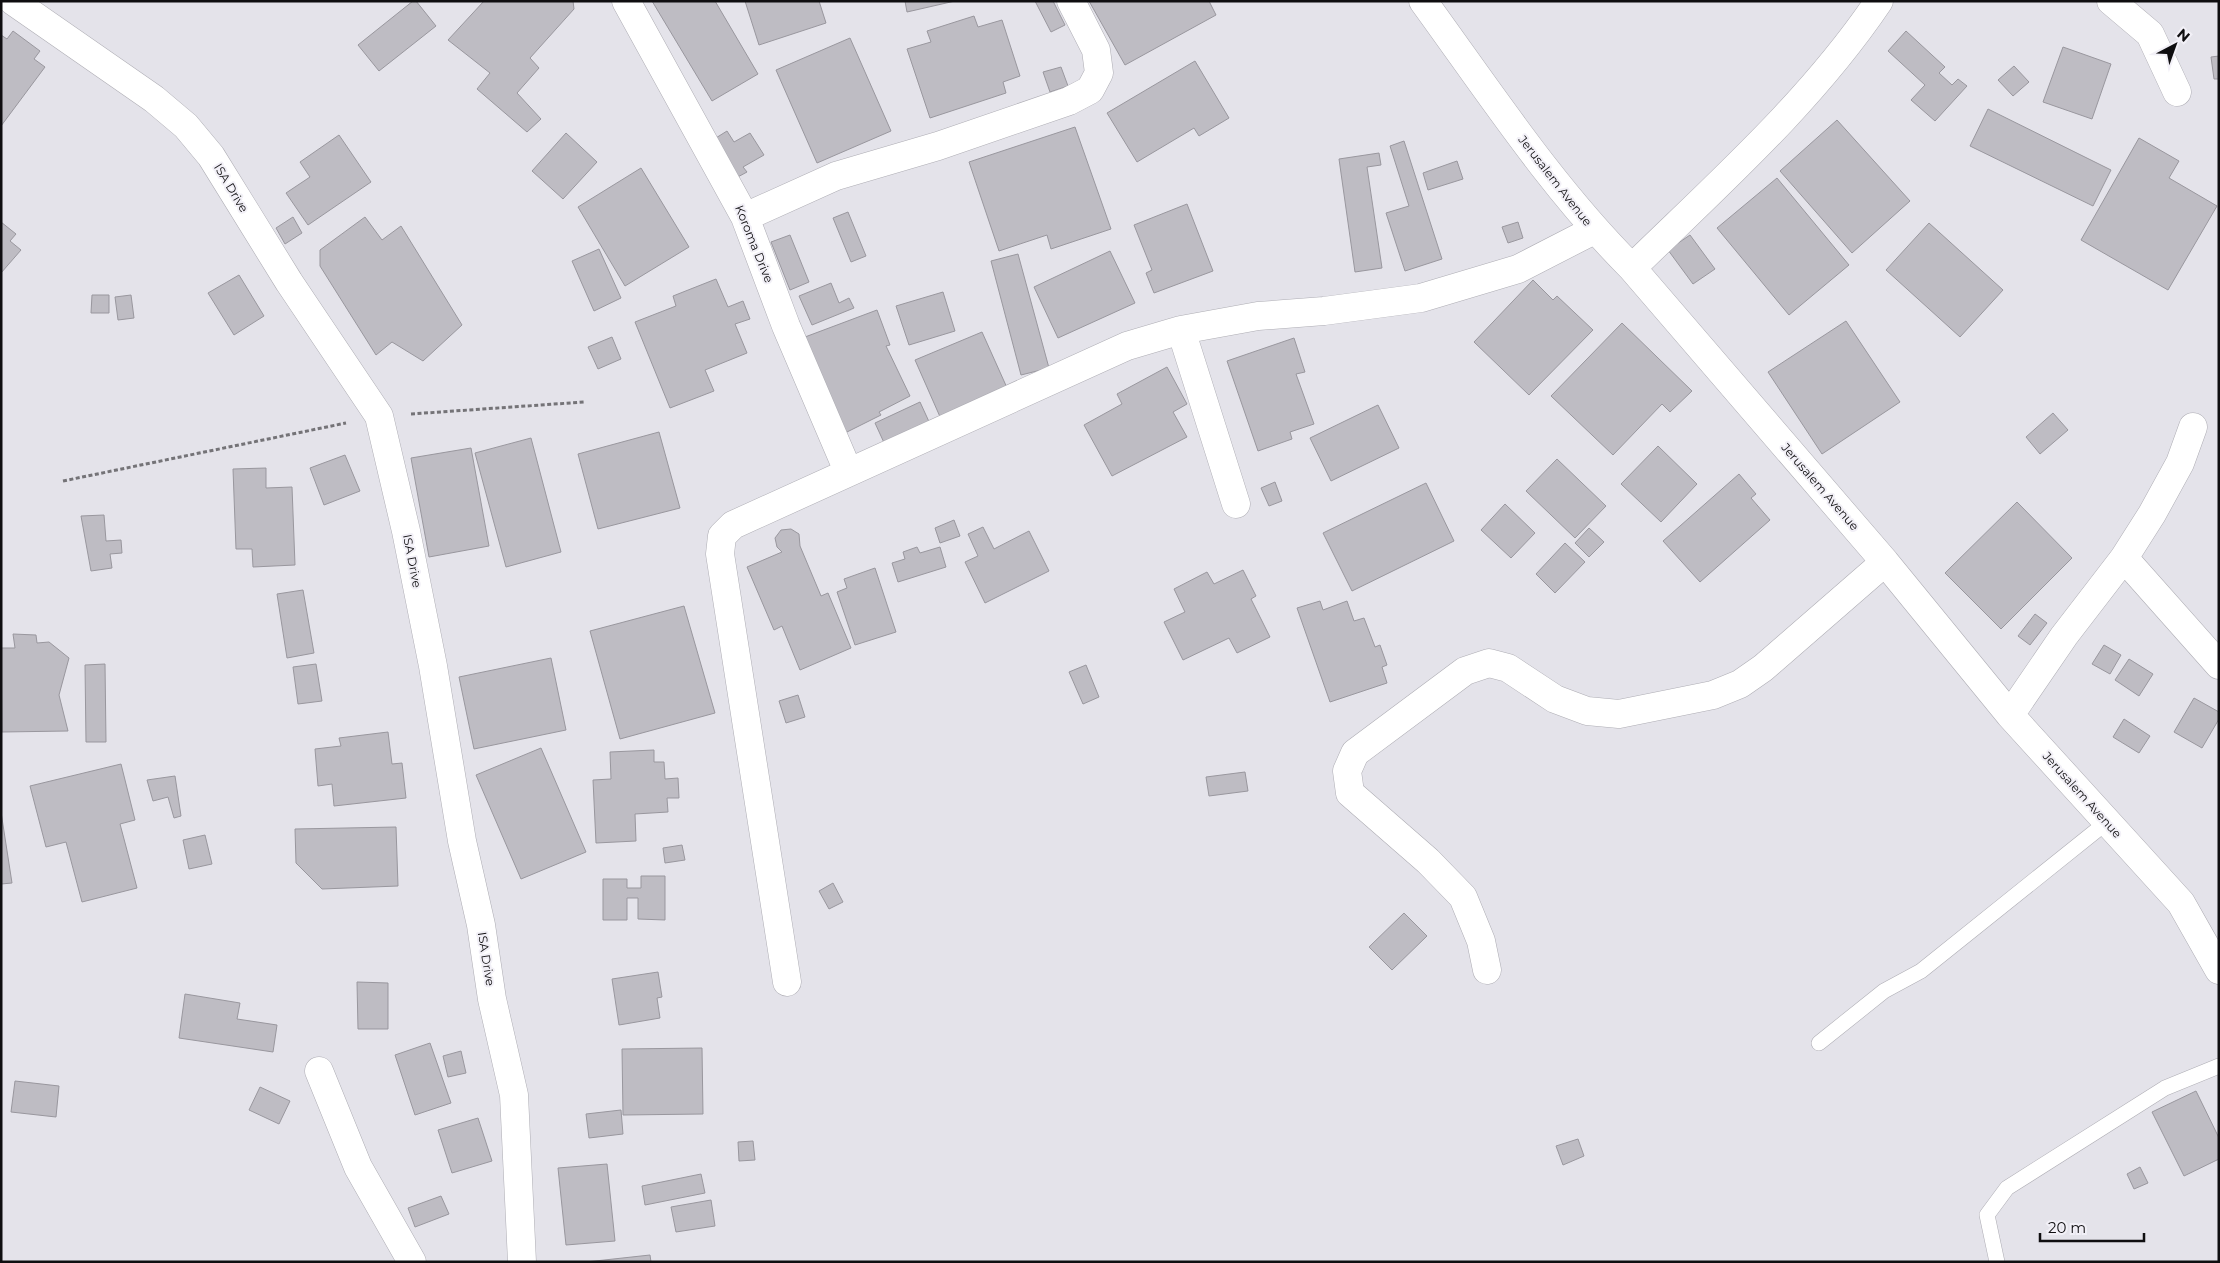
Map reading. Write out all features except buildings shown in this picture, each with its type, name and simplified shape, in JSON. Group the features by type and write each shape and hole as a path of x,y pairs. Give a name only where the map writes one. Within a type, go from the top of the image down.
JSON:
{"street":[{"name":"ISA Drive","path":"13,1 154,99 186,126 211,156 289,282 379,416 406,531 433,666 462,840 481,925 492,999 514,1094 522,1262"},
{"name":"Koroma Drive","path":"626,1 746,216 786,326 848,471"},
{"path":"746,216 836,176 938,146 1069,101 1090,90 1099,73 1096,50 1071,1"},
{"name":"Jerusalem Avenue","path":"1423,1 1516,131 1594,230 1632,268 1885,562 2010,715 2181,903 2217,964"},
{"path":"1632,268 1759,144 1814,85 1879,1"},
{"path":"2111,1 2150,34 2177,92"},
{"path":"787,982 720,554 722,536 733,525 848,471 1127,346 1181,330 1258,316 1324,312 1421,298 1518,269 1594,230"},
{"path":"1181,330 1236,504"},
{"path":"2010,715 2064,636 2124,558 2152,514 2180,463 2193,428"},
{"path":"2124,558 2219,665"},
{"path":"1487,970 1481,941 1463,897 1428,861 1350,793 1347,771 1355,753 1465,671 1489,663 1508,668 1555,699 1587,711 1619,714 1713,695 1740,684 1763,668 1885,562"},
{"path":"319,1071 358,1167 412,1262"}],"lane":[{"path":"1819,1043 1884,991 1922,972 2107,822"},
{"path":"1997,1262 1987,1215 2007,1188 2165,1088 2219,1066"}],"path":[{"path":"63,482 379,416 584,402"}]}
